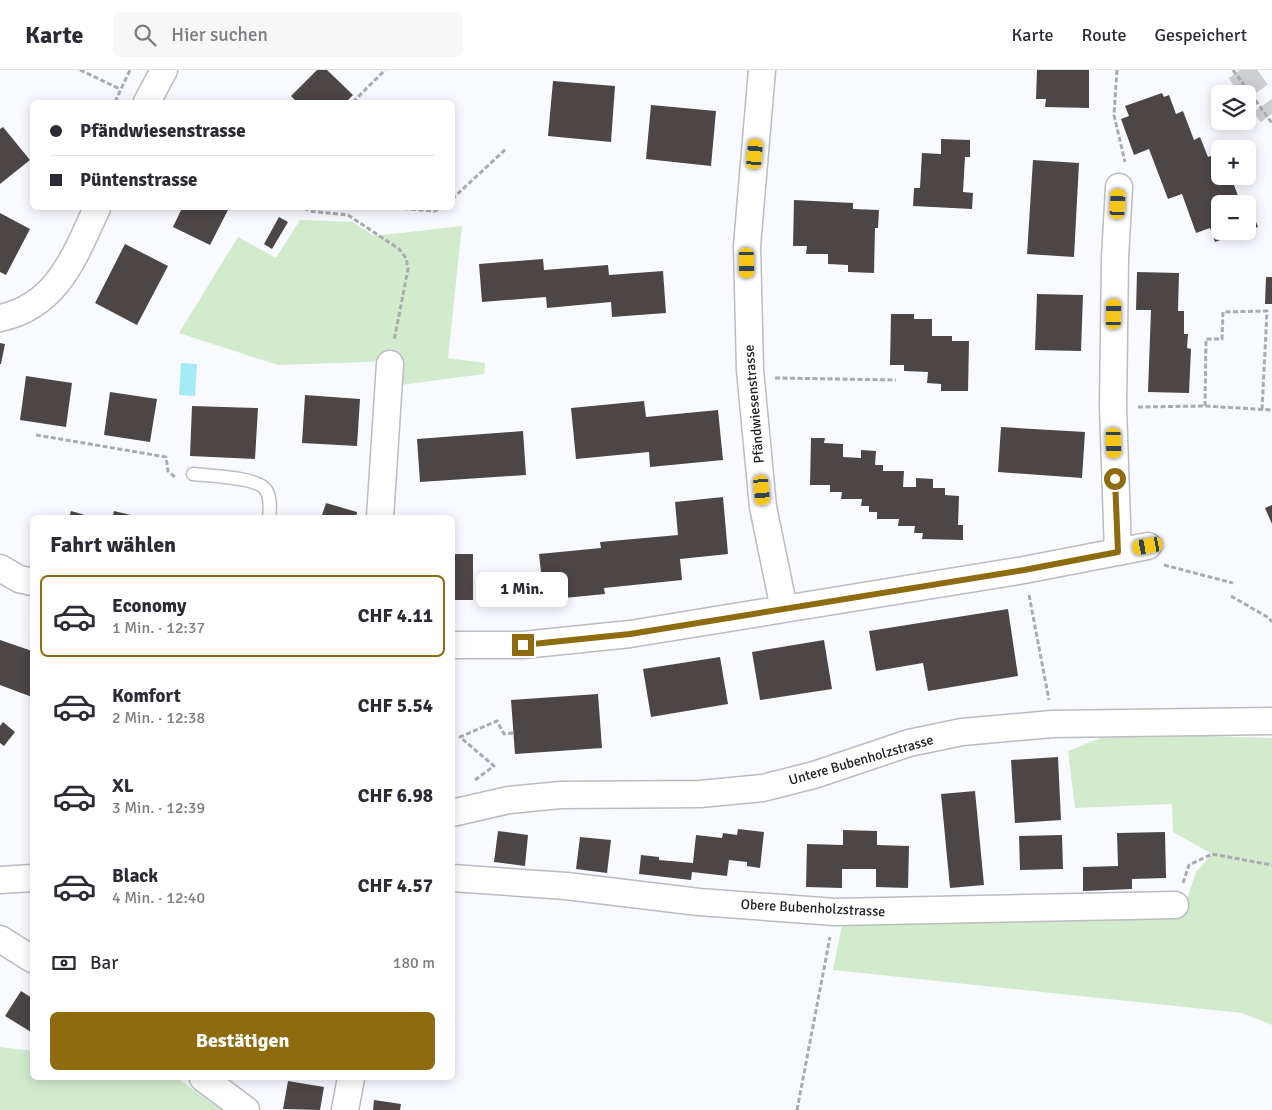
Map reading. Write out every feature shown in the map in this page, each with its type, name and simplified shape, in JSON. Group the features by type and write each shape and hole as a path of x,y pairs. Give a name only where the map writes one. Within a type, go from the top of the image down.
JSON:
{"street":[{"path":"148,100 164,70"},
{"name":"Pfändwiesenstrasse","path":"762,70 746,246 750,378 763,507 784,609"},
{"path":"1118,552 1113,407 1115,258 1119,187"},
{"path":"0,318 32,306 54,289 68,269 96,210"},
{"path":"380,515 390,364"},
{"path":"455,645 523,645 630,634 1024,570 1118,552 1152,554"},
{"path":"0,568 30,581"},
{"name":"Untere Bubenholzstrasse","path":"455,812 509,800 561,795 700,794 763,788 814,775 909,743 962,732 1052,724 1272,721"},
{"path":"0,880 30,878"},
{"name":"Obere Bubenholzstrasse","path":"455,878 566,886 700,902 835,912 1176,905"},
{"path":"0,939 30,958"},
{"path":"205,1080 246,1110"},
{"path":"345,1110 351,1080"}],"lane":[{"path":"193,474 256,482 266,489 270,505 269,515"}],"path":[{"path":"80,70 120,89"},
{"path":"117,100 130,70"},
{"path":"355,100 385,70"},
{"path":"1117,70 1114,115 1126,160 1119,187"},
{"path":"1232,70 1272,123"},
{"path":"455,196 507,148"},
{"path":"307,210 348,215 399,249 406,258 408,269 390,364"},
{"path":"421,210 437,210"},
{"path":"1205,406 1206,339 1222,339 1223,312 1267,311 1262,410"},
{"path":"750,378 896,380"},
{"path":"1113,407 1205,406 1272,410"},
{"path":"36,435 166,457 168,472 174,478 186,479 193,474"},
{"path":"1152,554 1234,583"},
{"path":"1024,570 1049,701"},
{"path":"1231,596 1269,618 1272,622"},
{"path":"473,782 494,766 460,737 496,721 504,734 513,733"},
{"path":"1176,905 1189,865 1212,854 1272,865"},
{"path":"797,1110 835,912"}],"green space":[{"path":"300,220 353,222 374,236 462,226 448,358 485,363 484,374 393,386 394,361 278,365 179,333 238,237 276,258"},
{"path":"1113,733 1272,738 1272,1025 1242,1013 833,970 843,921 1181,916 1196,872 1212,854 1173,832 1172,804 1075,808 1068,751"},
{"path":"0,1047 30,1051 30,1080 180,1080 222,1110 0,1110"}],"water":[{"path":"181,363 197,364 195,396 179,395"}],"building":[{"path":"317,70 327,70 353,95 348,100 295,100 291,96"},
{"path":"1037,70 1089,70 1089,108 1045,107 1046,99 1036,99"},
{"path":"553,81 615,86 611,142 548,136"},
{"path":"1162,93 1164,97 1169,95 1176,114 1183,111 1194,140 1200,137 1208,157 1211,156 1211,185 1234,185 1238,195 1211,195 1211,231 1210,228 1196,233 1182,194 1168,199 1149,149 1134,155 1121,119 1129,116 1125,106"},
{"path":"651,105 716,111 711,166 646,159"},
{"path":"3,127 30,160 0,184 0,129"},
{"path":"941,139 970,140 970,157 965,157 963,192 973,193 972,209 913,206 914,188 920,188 922,153 941,154"},
{"path":"1033,160 1079,163 1074,257 1027,254"},
{"path":"794,200 853,203 853,209 879,210 878,228 875,228 874,273 848,272 848,265 828,264 828,254 806,254 807,246 793,246"},
{"path":"181,210 228,210 210,245 173,227"},
{"path":"0,213 30,229 6,275 0,272"},
{"path":"279,217 288,222 272,249 264,244"},
{"path":"125,244 168,266 137,325 95,303"},
{"path":"543,259 544,270 608,265 609,275 663,271 666,313 612,317 611,302 547,308 546,297 482,302 479,264"},
{"path":"1137,272 1179,273 1178,311 1184,311 1184,334 1188,334 1187,348 1191,349 1189,393 1148,392 1151,310 1136,310"},
{"path":"1266,277 1272,277 1272,304 1265,304"},
{"path":"1037,294 1083,295 1081,351 1035,350"},
{"path":"891,314 914,314 914,319 932,319 932,336 952,336 952,341 969,341 968,391 941,391 941,384 927,383 928,372 904,371 904,365 890,365"},
{"path":"0,343 5,344 1,364 0,364"},
{"path":"26,376 72,383 66,427 20,420"},
{"path":"110,392 157,399 150,442 104,435"},
{"path":"305,395 360,399 357,446 302,443"},
{"path":"644,401 646,417 718,410 723,460 650,467 649,452 576,459 571,408"},
{"path":"192,406 258,408 255,459 190,456"},
{"path":"1001,427 1085,432 1082,478 998,472"},
{"path":"523,431 526,475 420,482 417,439"},
{"path":"811,438 825,438 824,443 843,444 843,457 861,458 861,450 876,451 875,465 883,465 883,471 904,471 903,487 916,487 916,478 933,479 933,488 945,488 945,495 959,496 958,525 963,525 963,540 922,539 923,533 914,533 915,526 898,526 899,519 877,519 877,512 869,512 869,506 861,506 862,499 841,499 842,492 830,492 830,485 810,485"},
{"path":"723,497 728,554 680,559 682,580 604,588 605,594 544,600 539,554 601,548 600,542 678,535 675,502"},
{"path":"326,503 357,512 356,515 322,515"},
{"path":"1272,505 1272,524 1265,508"},
{"path":"71,511 85,515 70,515"},
{"path":"114,511 131,515 113,515"},
{"path":"455,554 473,554 473,600 455,600"},
{"path":"1008,609 1018,676 928,691 923,663 876,671 869,631"},
{"path":"0,640 30,650 30,696 0,685"},
{"path":"824,640 832,689 760,700 752,652"},
{"path":"720,657 728,704 651,717 643,669"},
{"path":"598,694 602,748 515,754 511,700"},
{"path":"3,722 15,732 4,746 0,743 0,726"},
{"path":"1058,757 1061,820 1015,823 1011,760"},
{"path":"975,791 984,885 950,888 941,794"},
{"path":"738,829 764,832 760,868 747,866 747,862 729,860 727,876 692,872 691,880 639,874 641,855 659,857 659,860 693,863 696,835 722,838 723,833 737,835"},
{"path":"843,830 877,831 877,845 909,846 908,888 876,887 876,869 842,869 842,888 806,887 807,844 843,845"},
{"path":"498,831 528,835 525,866 494,862"},
{"path":"1165,832 1166,878 1132,879 1132,889 1083,891 1083,867 1118,866 1117,833"},
{"path":"1062,835 1063,869 1020,870 1019,836"},
{"path":"580,837 611,840 607,873 576,869"},
{"path":"21,991 30,997 30,1031 5,1016"},
{"path":"288,1081 324,1087 320,1110 283,1109"},
{"path":"374,1100 401,1104 400,1110 373,1110"}],"tunnel":[{"path":"1240,70 1272,114"}],"route":[{"path":"523,645 630,634 1024,570 1118,552 1115,479"}]}
